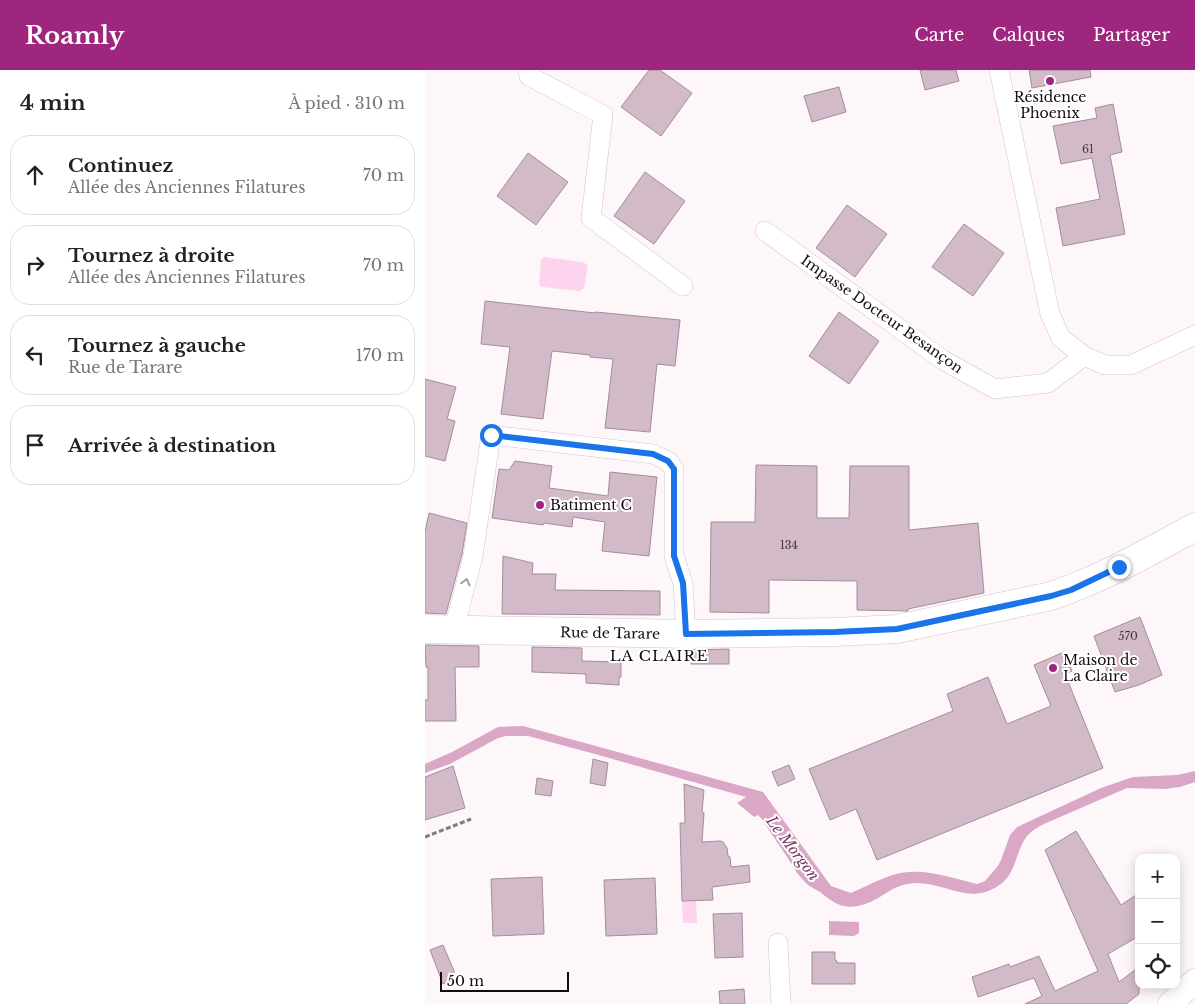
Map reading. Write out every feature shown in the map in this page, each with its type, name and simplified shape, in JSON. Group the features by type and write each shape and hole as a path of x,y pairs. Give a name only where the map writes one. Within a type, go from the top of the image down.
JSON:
{"main road":[{"name":"Rue de Tarare","path":"425,629 686,634 835,632 897,629 1064,592 1150,552 1195,526"}],"street":[{"path":"528,70 529,76 603,115 591,218 683,286"},
{"path":"999,70 1049,314 1061,338 1084,356 1105,365 1131,365 1195,334"},
{"name":"Impasse Docteur Besançon","path":"765,230 943,360 995,389 1048,383 1084,356"},
{"path":"454,629 473,556 491,435 653,454 668,461 674,469 674,556 683,583 686,634"},
{"path":"778,943 781,1004"},
{"path":"1170,1004 1195,981"}],"path":[{"path":"425,837 471,819"}],"shaded area":[{"path":"544,257 583,262 588,265 584,288 579,291 542,287 539,285 541,260"},
{"path":"682,901 696,901 697,923 683,923"}],"water":[{"name":"Le Morgon","path":"523,726 763,792 831,886 851,893 887,877 909,872 952,877 977,884 985,881 998,866 1010,835 1017,827 1101,788 1133,777 1177,775 1195,771 1195,782 1165,789 1127,788 1042,825 1030,833 1024,841 1009,876 998,886 987,891 977,894 957,892 938,886 917,883 901,885 872,901 852,907 841,905 831,900 802,879 761,818 758,815 754,817 737,803 746,797 528,736 498,738 450,764 425,773 425,764 452,752 498,727"},
{"path":"829,921 859,922 859,933 854,936 829,935"}],"building":[{"path":"649,70 660,70 692,93 661,136 621,107"},
{"path":"920,70 956,70 959,81 925,90"},
{"name":"Résidence Phoenix","path":"1029,70 1090,70 1091,77 1032,88"},
{"path":"839,87 846,112 812,122 804,96"},
{"path":"1113,104 1122,152 1110,155 1125,234 1063,246 1056,208 1100,199 1092,158 1061,164 1053,126 1097,118 1095,108"},
{"path":"528,153 568,182 536,225 497,196"},
{"path":"645,172 685,201 654,244 614,216"},
{"path":"847,205 887,234 855,277 816,248"},
{"path":"964,224 1004,253 973,296 932,267"},
{"path":"485,301 680,320 675,366 657,364 650,432 605,428 613,359 590,357 590,355 552,351 543,419 501,414 510,347 481,344"},
{"path":"839,312 879,341 849,384 809,356"},
{"path":"425,379 456,387 447,419 455,421 445,461 425,456"},
{"path":"515,461 552,466 549,488 608,496 610,472 657,477 649,556 602,551 605,522 573,517 572,527 492,518 499,469 509,470"},
{"path":"756,465 817,466 817,518 849,518 850,466 909,466 909,530 978,523 984,593 908,609 908,611 857,610 857,581 769,580 769,613 710,612 711,522 755,522"},
{"path":"429,513 467,523 462,554 446,614 425,613 425,532"},
{"path":"503,556 533,563 532,574 556,574 555,590 660,591 660,615 502,614"},
{"path":"1140,617 1162,675 1139,685 1115,692 1094,636"},
{"path":"425,645 479,646 479,667 455,667 456,721 425,721 425,700 428,700 428,667 426,667"},
{"path":"532,647 582,648 582,661 621,662 619,685 586,683 586,674 532,672"},
{"path":"729,649 729,664 691,664 691,650"},
{"path":"1064,652 1072,671 1065,674 1103,768 877,860 856,809 830,820 809,769 953,711 947,694 988,677 1007,724 1051,706 1034,665"},
{"path":"593,759 608,763 605,786 590,783"},
{"path":"789,765 795,779 778,786 772,772"},
{"path":"453,766 465,808 425,820 425,777"},
{"path":"537,778 553,781 551,796 535,794"},
{"path":"684,784 704,790 702,842 723,842 730,857 731,867 749,865 750,882 712,887 713,900 682,901 680,823 685,823"},
{"path":"1076,831 1121,905 1135,896 1135,938 1108,954 1119,982 1135,970 1135,989 1139,989 1139,994 1126,1004 1025,1004 1042,996 1034,978 978,997 972,977 1009,964 1010,967 1039,956 1055,991 1098,971 1045,850"},
{"path":"542,877 544,934 493,936 491,879"},
{"path":"655,878 657,934 606,936 604,880"},
{"path":"742,913 743,957 715,958 713,914"},
{"path":"443,945 457,978 443,984 430,950"},
{"path":"812,952 835,952 837,963 855,963 855,984 812,984"},
{"path":"744,989 745,1004 720,1004 719,991"}],"place":[{"name":"Résidence Phoenix","path":"1050,81"},
{"name":"Batiment C","path":"540,505"},
{"name":"Maison de La Claire","path":"1053,668"}],"district":[{"name":"LA CLAIRE","path":"659,655"}],"route":[{"path":"491,435 653,454 668,461 674,469 674,556 683,583 686,634 835,632 897,629 1051,596 1071,590 1119,567"}]}
